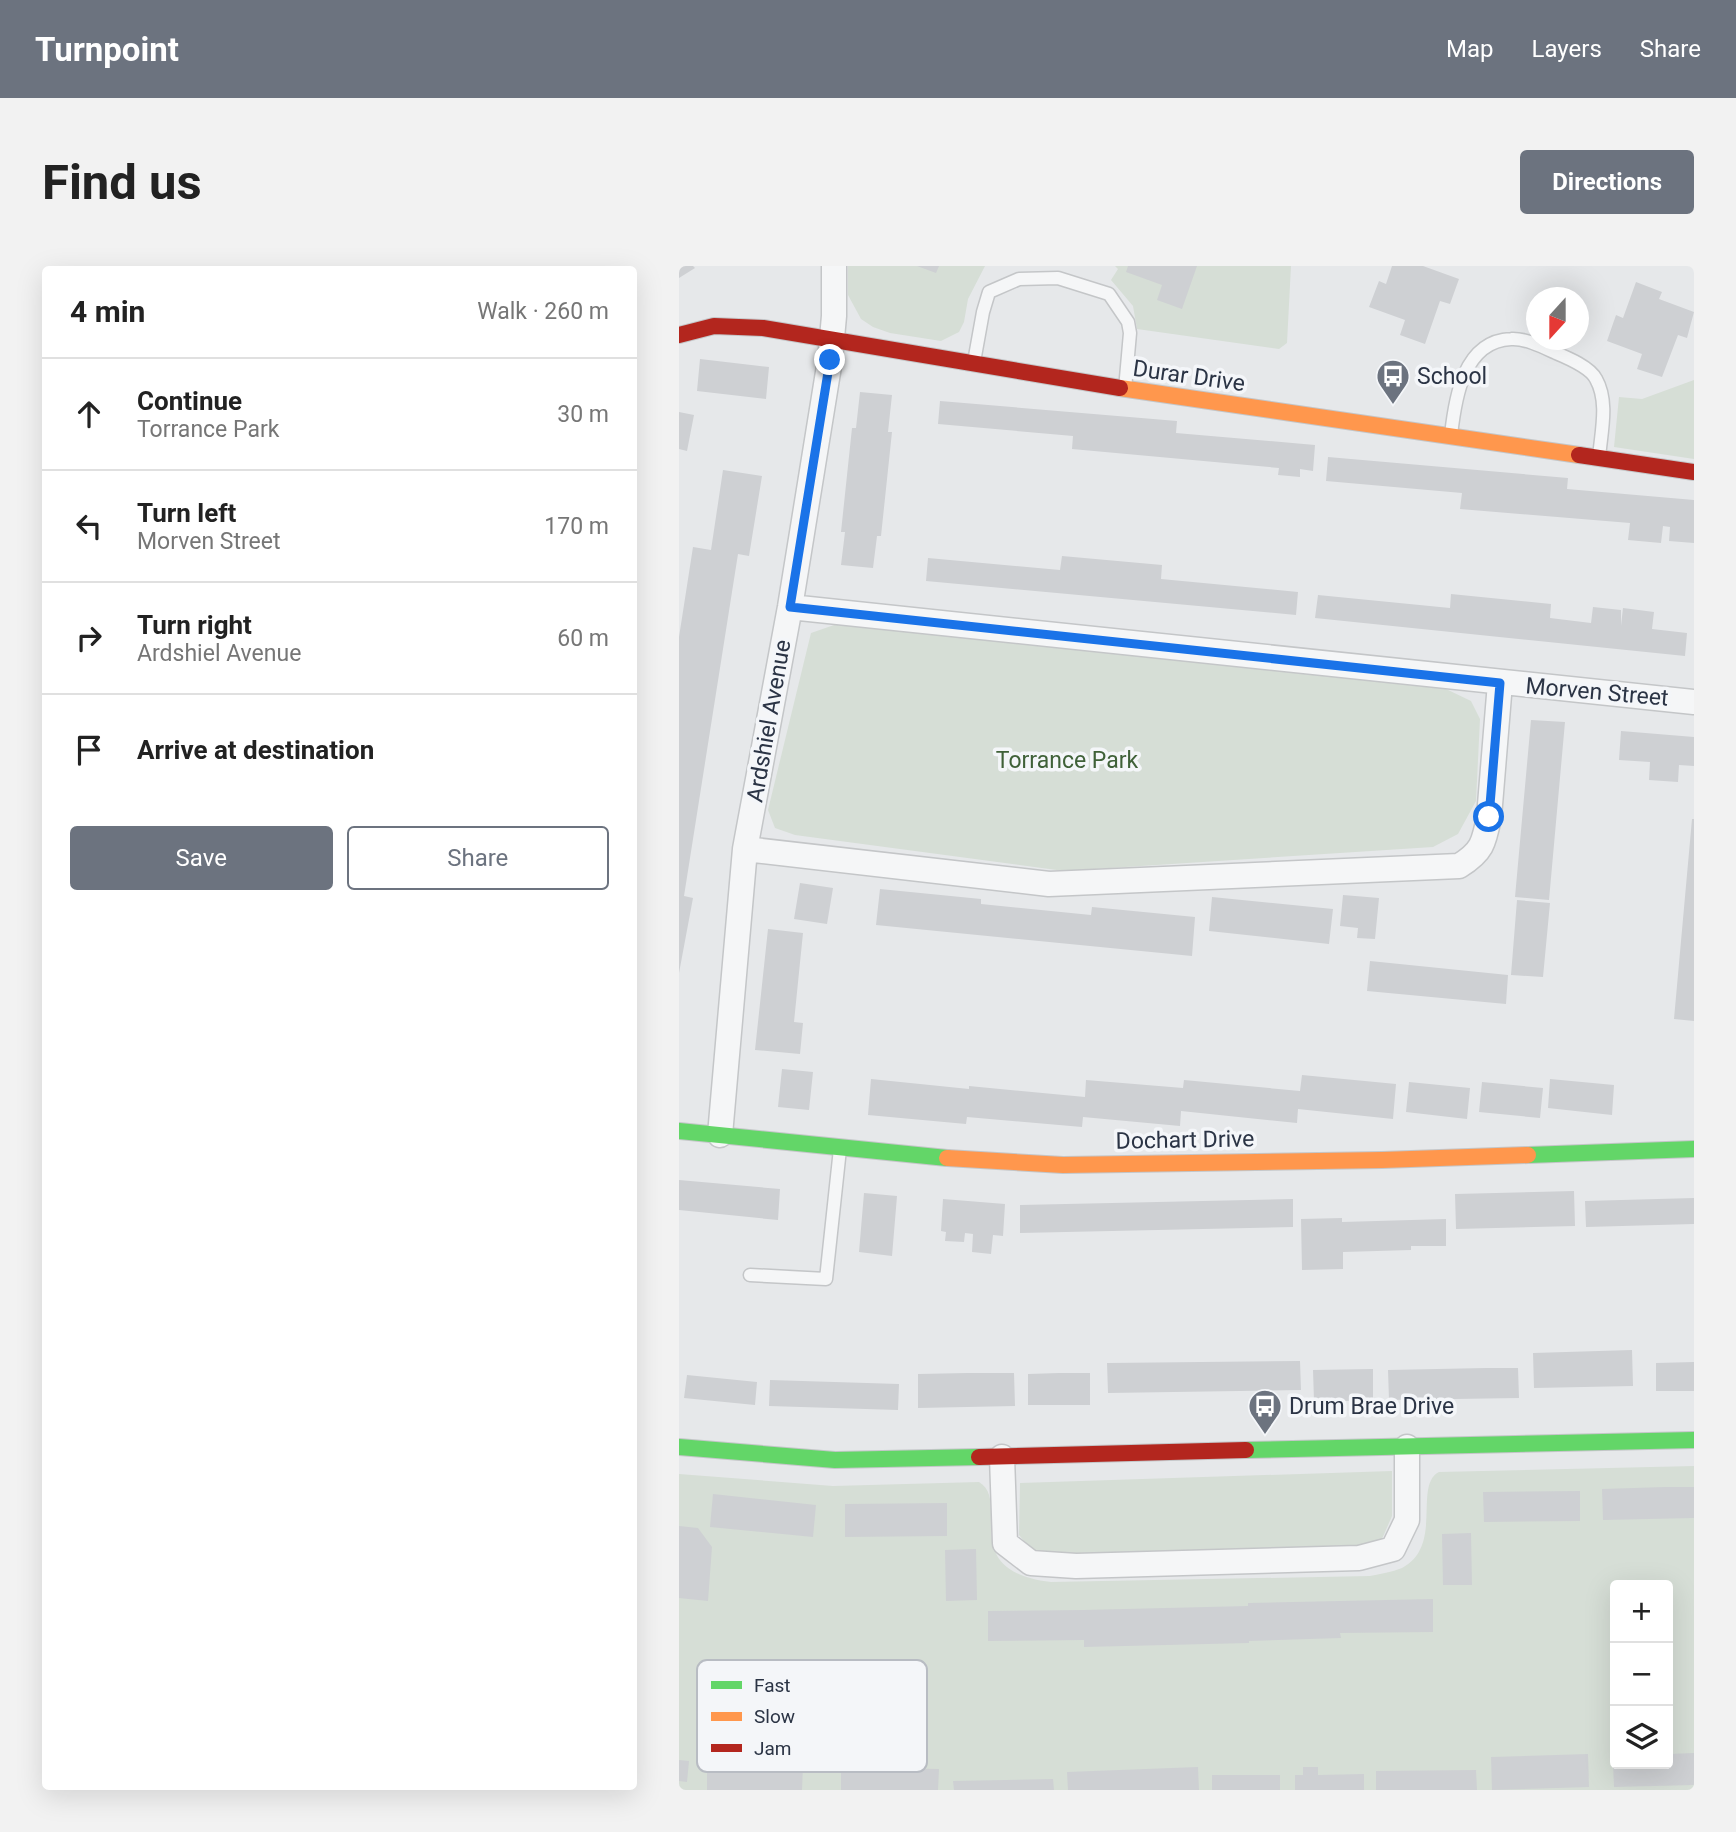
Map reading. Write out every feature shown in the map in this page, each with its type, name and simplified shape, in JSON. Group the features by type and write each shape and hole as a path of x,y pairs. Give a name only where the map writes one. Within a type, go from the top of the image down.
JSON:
{"street":[{"name":"Ardshiel Avenue","path":"720,1135 745,849 790,607 832,340 834,266"},
{"name":"Durar Drive","path":"679,335 714,326 762,328 1125,389 1694,472"},
{"name":"Morven Street","path":"790,607 1694,702"},
{"path":"745,849 1049,884 1459,866 1475,857 1485,839 1500,683"},
{"name":"Dochart Drive","path":"679,1131 962,1160 1063,1165 1382,1160 1694,1149"},
{"path":"679,1447 835,1460 1694,1440"},
{"path":"1002,1457 1005,1543 1031,1563 1076,1566 1359,1558 1393,1549 1407,1520 1407,1447"}],"lane":[{"path":"974,363 989,292 1019,279 1058,278 1109,294 1128,322 1130,334 1125,389"},
{"path":"1451,436 1454,404 1462,378 1474,358 1490,345 1511,339 1570,359 1595,376 1604,401 1599,458"},
{"path":"750,1275 826,1279 841,1148"}],"green space":[{"path":"848,266 985,266 968,299 964,322 959,332 941,341 890,333 861,319 848,295"},
{"path":"1115,266 1291,266 1287,343 1279,349 1137,329 1133,306 1111,280 1118,269"},
{"path":"1694,380 1694,459 1614,447 1619,397 1642,399"},
{"name":"Torrance Park","path":"837,624 1446,689 1471,701 1480,719 1476,801 1458,834 1433,847 1064,871 795,835 775,828 768,810 811,633"},
{"path":"1694,1466 1694,1790 679,1790 679,1474 833,1486 979,1482 988,1491 991,1504 991,1535 995,1551 1004,1564 1022,1575 1051,1582 1370,1576 1394,1571 1415,1558 1422,1546 1428,1489 1439,1472"},
{"path":"1392,1471 1392,1516 1382,1539 1363,1545 1047,1555 1031,1549 1019,1535 1020,1483"}],"building":[{"path":"679,266 693,266 695,268 679,278"},
{"path":"917,266 939,266 936,273"},
{"path":"1128,266 1197,266 1182,309 1157,300 1162,285 1126,272"},
{"path":"1392,266 1423,266 1459,279 1450,304 1440,301 1425,344 1400,335 1405,320 1369,307 1379,281 1386,284"},
{"path":"1636,282 1662,292 1659,299 1694,312 1687,338 1678,335 1662,377 1637,369 1642,354 1607,341 1616,315 1623,318"},
{"path":"700,359 769,367 766,399 697,391"},
{"path":"860,392 892,395 888,432 892,432 881,536 877,536 873,568 841,565 845,532 841,532 852,428 856,428"},
{"path":"940,401 1177,421 1176,433 1315,445 1313,471 1300,469 1300,477 1278,475 1279,468 1072,449 1073,436 938,424"},
{"path":"679,412 694,415 687,451 679,449"},
{"path":"1328,457 1568,478 1567,489 1694,500 1694,543 1669,541 1670,527 1663,526 1661,543 1628,540 1630,523 1460,509 1462,493 1326,481"},
{"path":"723,470 762,476 749,556 738,554 684,896 693,898 679,973 679,637 693,547 711,550"},
{"path":"1062,556 1162,565 1161,579 1298,592 1296,615 926,581 928,558 1060,570"},
{"path":"1451,594 1551,604 1550,618 1591,623 1593,607 1621,610 1621,626 1623,608 1654,612 1652,629 1687,633 1685,656 1315,618 1318,595 1450,608"},
{"path":"1531,720 1565,722 1549,900 1515,897"},
{"path":"1621,731 1694,737 1694,766 1679,765 1678,782 1649,780 1650,762 1619,760"},
{"path":"1694,819 1694,1021 1674,1019"},
{"path":"800,883 833,888 827,924 794,919"},
{"path":"880,889 981,899 981,904 1091,915 1092,907 1195,917 1192,956 876,925"},
{"path":"1343,895 1379,898 1375,939 1357,938 1358,928 1340,926"},
{"path":"1212,897 1333,909 1329,944 1209,931"},
{"path":"1517,900 1550,903 1543,977 1511,975"},
{"path":"768,929 803,933 794,1022 803,1023 800,1054 755,1050"},
{"path":"1370,961 1508,975 1506,1004 1367,991"},
{"path":"782,1069 813,1072 809,1110 778,1107"},
{"path":"1302,1075 1396,1084 1393,1119 1298,1109 1297,1123 1181,1111 1180,1126 1083,1117 1082,1127 967,1117 966,1124 868,1115 871,1079 1085,1097 1086,1080 1183,1088 1184,1080 1300,1091"},
{"path":"1550,1079 1614,1085 1612,1115 1548,1108"},
{"path":"1409,1082 1470,1088 1467,1119 1406,1112"},
{"path":"1482,1082 1543,1088 1540,1118 1479,1112"},
{"path":"679,1180 780,1189 778,1220 679,1210"},
{"path":"1574,1191 1575,1226 1456,1229 1455,1194"},
{"path":"864,1193 897,1196 892,1256 859,1252"},
{"path":"1694,1198 1694,1224 1586,1227 1585,1201"},
{"path":"943,1199 1005,1204 1003,1236 993,1235 991,1254 972,1252 973,1234 965,1233 964,1242 945,1241 946,1232 941,1231"},
{"path":"1293,1199 1293,1227 1020,1233 1020,1205"},
{"path":"1342,1218 1342,1222 1446,1219 1446,1246 1343,1252 1343,1269 1302,1270 1301,1219"},
{"path":"1632,1350 1633,1386 1534,1388 1533,1353"},
{"path":"1300,1361 1301,1390 1108,1393 1107,1363"},
{"path":"1694,1362 1694,1391 1656,1391 1656,1363"},
{"path":"1518,1368 1519,1398 1389,1400 1388,1370"},
{"path":"1373,1369 1373,1401 1314,1401 1313,1370"},
{"path":"1014,1373 1015,1406 918,1408 918,1374"},
{"path":"1090,1373 1090,1405 1028,1405 1028,1374"},
{"path":"687,1375 757,1382 755,1405 684,1398"},
{"path":"770,1380 899,1384 898,1410 769,1406"},
{"path":"1694,1487 1694,1518 1603,1520 1602,1489"},
{"path":"1580,1491 1580,1521 1484,1522 1483,1492"},
{"path":"713,1494 816,1505 813,1537 710,1527"},
{"path":"947,1503 947,1536 845,1537 845,1504"},
{"path":"679,1526 698,1528 712,1547 708,1601 679,1598"},
{"path":"1471,1533 1472,1585 1443,1585 1442,1534"},
{"path":"976,1549 977,1600 946,1601 945,1550"},
{"path":"1433,1599 1433,1632 1340,1633 1341,1638 1249,1643 1084,1647 1084,1640 988,1641 988,1611"},
{"path":"1694,1753 1694,1785 1614,1787 1613,1769 1673,1769 1673,1754"},
{"path":"1588,1754 1589,1787 1492,1790 1491,1757"},
{"path":"679,1760 689,1761 687,1782 679,1781"},
{"path":"1198,1767 1199,1790 1068,1790 1067,1772"},
{"path":"1303,1767 1318,1767 1318,1775 1364,1774 1364,1790 1295,1790 1295,1775 1303,1775"},
{"path":"927,1769 939,1769 938,1790 841,1790 841,1772 927,1772"},
{"path":"1476,1770 1477,1790 1376,1790 1376,1771"},
{"path":"707,1772 803,1772 802,1790 707,1790"},
{"path":"1212,1775 1280,1775 1280,1790 1212,1790"},
{"path":"1053,1779 1054,1790 954,1790 953,1781"}],"traffic: fast":[{"path":"679,1131 947,1158"},
{"path":"1528,1155 1694,1149"},
{"path":"1246,1450 1694,1440"},
{"path":"679,1447 835,1460 979,1457"}],"traffic: slow":[{"path":"1120,388 1579,455"},
{"path":"947,1158 1063,1165 1528,1155"}],"traffic: jam":[{"path":"679,335 714,326 763,328 1120,388"},
{"path":"1579,455 1694,472"},
{"path":"979,1457 1246,1450"}],"place":[{"name":"School","path":"1393,406"},
{"name":"Drum Brae Drive","path":"1265,1436"}],"route":[{"path":"830,360 790,607 1500,683 1489,817"}]}
